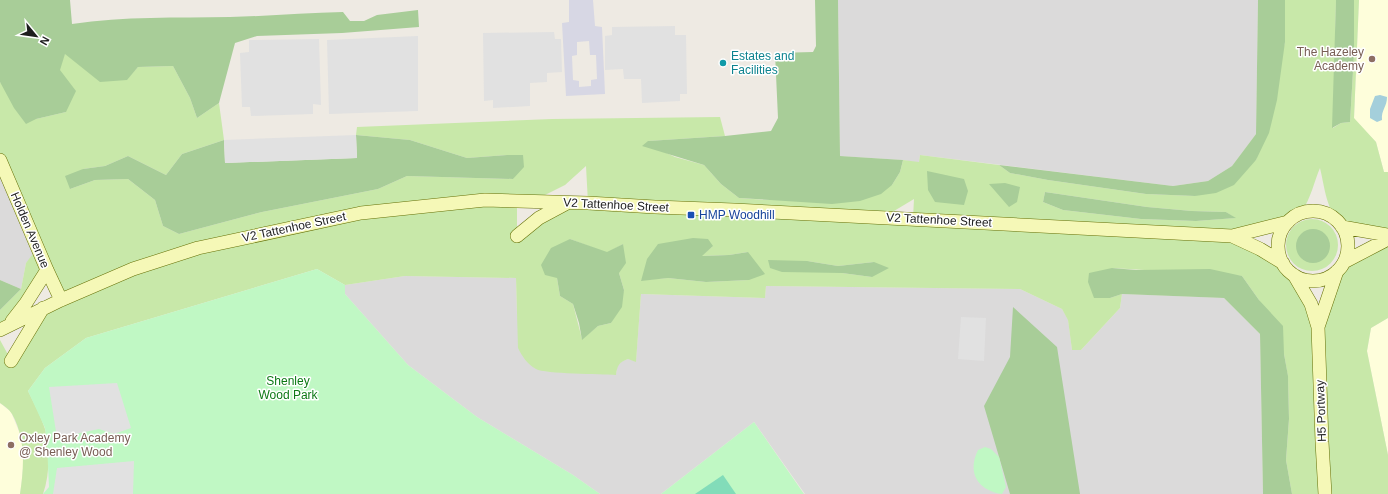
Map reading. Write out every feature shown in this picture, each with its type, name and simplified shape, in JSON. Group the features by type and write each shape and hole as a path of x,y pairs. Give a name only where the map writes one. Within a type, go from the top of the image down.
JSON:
{"street":[{"name":"Holden Avenue","path":"0,160 61,300"},
{"name":"V2 Tattenhoe Street","path":"4,327 43,308 133,269 198,248 361,213 484,200 734,210 1232,236 1288,222"},
{"path":"517,236 539,218 569,203"},
{"path":"1341,266 1347,253 1348,244 1346,235 1335,218 1324,213 1313,211 1302,213 1288,222 1282,231 1278,242 1279,253 1283,263 1294,275 1305,280 1316,281 1327,278 1341,266 1388,239"},
{"path":"1342,227 1388,235"},
{"name":"V2 Tattenhoe Street","path":"1232,236 1260,249 1283,263"},
{"name":"H5 Portway","path":"1318,327 1341,266"},
{"path":"4,327 26,303 47,270"},
{"name":"H5 Portway","path":"1294,275 1312,304 1318,327 1325,494"},
{"path":"11,361 43,308"}],"shaded area":[{"path":"569,0 593,0 595,26 602,27 605,94 566,96 562,23 569,22","holes":["589,41 590,55 596,55 597,79 591,80 591,86 579,87 579,81 573,80 572,56 577,55 577,42"]},
{"path":"838,0 1258,0 1256,134 1232,166 1208,181 1173,186 920,155 919,163 903,160 840,156"},
{"name":"The Hazeley Academy","path":"1359,0 1388,0 1388,172 1384,172 1376,142 1354,119"},
{"path":"675,26 675,35 686,35 687,94 680,94 680,101 642,103 641,79 624,79 623,69 605,70 605,36 612,35 612,27"},
{"path":"554,32 555,39 561,39 562,72 547,73 547,82 530,83 530,106 493,108 493,100 484,101 483,33"},
{"path":"418,36 418,111 329,114 327,40"},
{"path":"319,39 321,105 313,104 313,114 251,116 250,107 242,107 240,53 249,52 249,40"},
{"path":"356,135 357,158 225,163 224,140"},
{"path":"0,160 39,252 26,263 21,289 0,280"},
{"path":"405,276 516,278 517,315 616,374 617,366 622,361 628,359 636,361 641,294 765,298 766,286 1020,289 1062,309 1068,319 1072,350 1081,350 1120,308 1122,294 1224,298 1260,334 1263,494 805,494 754,422 661,494 600,494 573,475 477,417 408,365 345,294 345,285"},
{"path":"961,317 986,318 984,361 958,359"},
{"path":"1388,318 1388,455 1367,351 1371,328"},
{"path":"117,383 131,428 114,434 99,429 57,438 49,387"},
{"name":"Oxley Park Academy @ Shenley Wood","path":"0,403 11,412 20,434 24,455 20,494 0,494"},
{"path":"134,461 133,494 53,494 57,468"}],"green space":[{"path":"0,0 70,0 72,24 92,21 131,19 230,17 343,12 350,21 364,21 377,15 418,10 419,27 342,33 257,36 235,43 219,103 197,118 190,98 173,66 138,67 127,80 100,82 65,54 60,70 76,91 66,112 36,119 26,124 14,108 0,82"},
{"path":"815,0 838,0 840,156 903,160 900,172 892,185 881,194 860,201 832,204 739,198 721,184 704,165 642,146 648,141 725,136 771,131 778,118 775,53 813,52 816,46"},
{"path":"1258,0 1285,0 1285,42 1277,100 1269,133 1256,160 1234,185 1216,193 1195,196 1146,194 1010,173 999,165 1173,186 1208,181 1232,166 1256,134"},
{"path":"1285,0 1336,0 1333,128 1341,123 1350,122 1354,54 1354,0 1359,0 1354,118 1376,142 1384,172 1388,172 1388,232 1342,227 1329,206 1320,168 1308,201 1298,215 1281,223 1233,236 1283,263 1294,275 1318,326 1342,274 1344,262 1388,239 1388,318 1371,328 1367,351 1388,455 1388,494 1292,494 1286,460 1289,419 1288,377 1284,354 1259,300 1242,276 1112,268 1110,298 1122,294 1120,308 1081,350 1072,350 1068,320 1062,309 1020,289 766,286 765,298 641,294 636,362 628,359 622,362 618,367 616,375 541,371 527,362 518,348 516,278 405,276 345,285 317,269 86,338 45,368 28,391 45,429 48,445 47,478 43,494 20,494 23,463 22,443 17,424 12,414 0,403 0,340 11,360 43,308 61,299 47,270 0,330 0,310 21,289 26,263 32,255 39,251 0,160 0,82 36,119 66,112 59,70 65,53 126,80 138,67 173,66 190,98 197,118 219,103 224,140 182,154 166,175 128,156 105,166 83,169 70,189 95,180 128,179 155,200 163,226 179,234 262,212 378,189 407,176 513,179 523,155 467,158 410,140 356,135 357,127 552,119 720,117 725,136 648,141 660,150 675,157 704,165 721,184 739,198 769,200 892,185 900,172 903,160 919,162 920,155 999,165 1010,173 1048,180 1146,194 1195,196 1256,160 1285,42","holes":["586,166 588,203 539,218 517,235 517,202 531,202 565,185","1045,192 1147,207 1226,212 1235,218 1196,221 1141,219 1063,210 1043,202","914,199 913,218 884,217","570,239 607,253 623,244 619,273 624,290 611,323 598,326 582,339 573,304 560,296 557,278","713,246 701,256 729,255 748,252 749,280 706,282 668,278 641,280","807,261 838,266 874,262 872,277 842,273"]},
{"path":"1336,0 1354,0 1354,54 1350,122 1341,123 1332,128"},
{"path":"356,135 410,140 467,158 523,155 524,167 513,179 407,176 378,189 262,212 179,234 163,226 155,200 128,179 95,180 70,189 65,176 83,169 105,166 128,156 166,175 182,154 224,140 225,163 357,158"},
{"path":"927,171 964,179 968,191 964,205 935,202 928,190"},
{"path":"1005,183 1020,187 1017,202 1009,207 989,184"},
{"path":"1045,192 1147,207 1226,212 1236,218 1196,221 1141,219 1063,210 1043,202"},
{"path":"1307,219 1317,219 1326,223 1334,231 1338,240 1338,250 1334,259 1326,267 1317,271 1307,271 1298,267 1290,259 1286,250 1286,240 1290,231 1298,223"},
{"path":"1310,229 1316,229 1325,234 1329,240 1329,252 1325,258 1316,263 1310,263 1301,258 1296,249 1296,243 1301,234"},
{"path":"693,238 708,239 713,246 702,256 729,255 748,252 765,274 749,280 706,282 668,278 641,281 647,259 658,244"},
{"path":"570,239 607,252 623,244 626,263 619,273 624,290 622,307 611,323 598,326 582,340 579,323 573,304 560,296 557,278 545,275 541,265 551,248"},
{"path":"768,260 807,261 838,266 874,262 889,268 872,277 842,273 782,272 770,268"},
{"path":"1112,268 1136,270 1210,269 1242,276 1259,300 1283,326 1284,354 1288,376 1289,419 1286,460 1292,494 1263,494 1260,334 1224,298 1122,294 1110,298 1094,298 1088,282 1089,273"},
{"name":"Shenley Wood Park","path":"317,269 345,285 345,294 408,365 477,417 573,475 600,494 43,494 49,487 45,428 28,391 45,368 86,338"},
{"path":"0,280 21,289 0,310"},
{"path":"1013,307 1057,347 1080,494 1010,494 984,406 1010,357"},
{"path":"754,422 804,494 661,494"},
{"path":"985,447 991,449 999,457 1006,487 1002,494 986,489 976,479 974,473 975,458 978,450"},
{"path":"723,475 736,494 695,494"}],"water":[{"path":"1380,95 1387,97 1387,100 1382,114 1382,120 1377,122 1370,118 1370,109 1375,96"}],"place":[{"name":"The Hazeley Academy","path":"1372,59"},
{"name":"Estates and Facilities","path":"723,63"},
{"name":"HMP Woodhill","path":"691,215"},
{"name":"Oxley Park Academy @ Shenley Wood","path":"11,445"}]}
